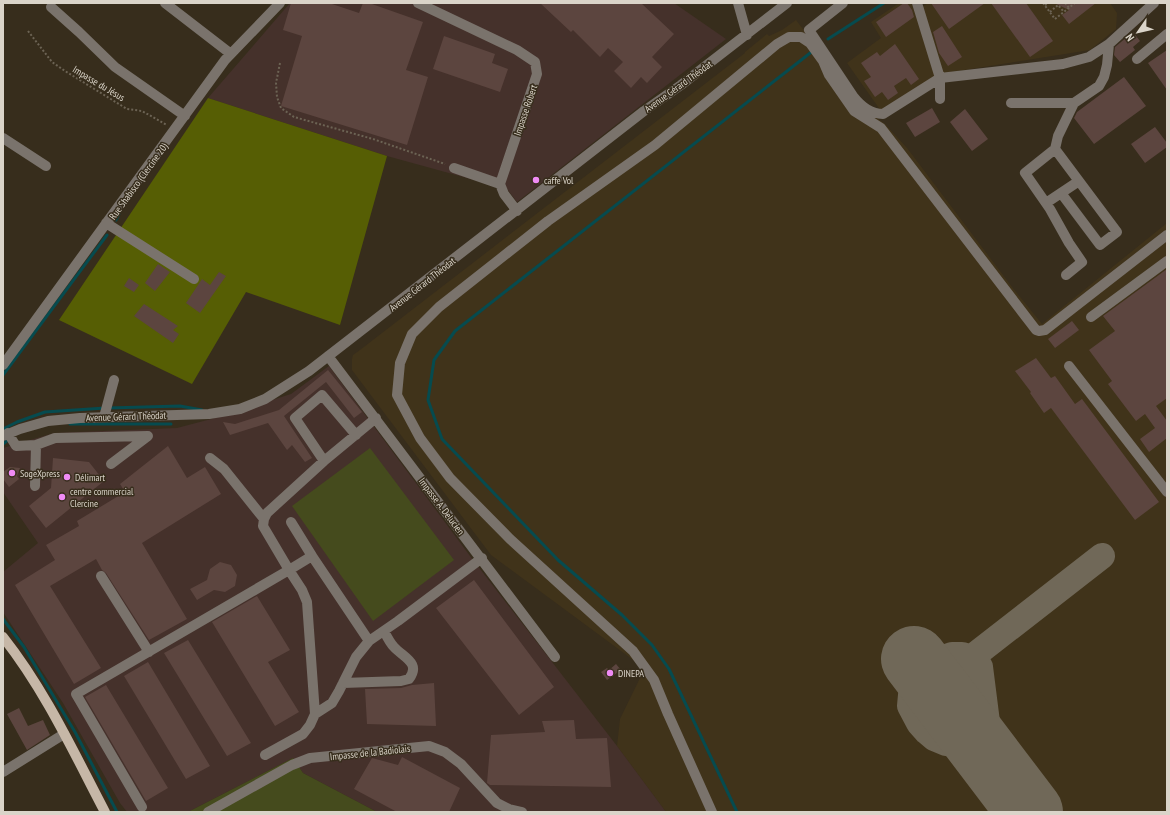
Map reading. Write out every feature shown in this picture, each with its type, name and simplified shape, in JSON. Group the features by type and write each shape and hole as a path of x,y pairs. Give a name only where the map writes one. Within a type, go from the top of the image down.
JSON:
{"main road":[{"path":"3,637 15,652 64,734 105,812"}],"street":[{"path":"165,3 231,54"},
{"name":"Rue Shabisco (Clercine 20)","path":"3,365 231,54 280,3"},
{"name":"Impasse Robert","path":"418,3 517,50 535,62 537,74 500,184"},
{"path":"738,3 747,35"},
{"name":"Avenue Gérard Théodat","path":"6,435 48,421 104,417 209,414 240,410 265,399 282,389 328,356 517,211 644,111 681,85 787,3"},
{"path":"842,3 809,30 860,104 871,112 878,114 883,114 940,78 1063,64 1089,57 1109,44 1154,3"},
{"path":"917,3 940,78 940,99"},
{"path":"50,7 79,32 115,67 185,116"},
{"path":"1137,59 1167,34"},
{"path":"712,812 654,680 633,651 510,539 450,478 420,438 397,395 400,363 412,334 439,307 548,220 654,145 789,36 801,37 810,43 854,111 881,128 1036,330 1045,330 1167,235"},
{"path":"1066,275 1082,262 1069,243 1046,203 1025,173 1055,149 1058,136 1074,103 1099,86 1108,65 1109,44"},
{"path":"1010,103 1074,103"},
{"path":"3,138 46,166"},
{"path":"1055,149 1117,232 1100,245 1061,193"},
{"path":"454,168 500,184 504,194 517,211"},
{"path":"1046,203 1079,181"},
{"path":"106,223 194,279"},
{"path":"1091,318 1167,261"},
{"name":"Impasse A. Delucien","path":"328,356 482,558 555,657"},
{"path":"1069,366 1167,492"},
{"path":"104,417 114,380"},
{"path":"324,461 295,418 322,395 356,435"},
{"path":"266,755 303,734 310,725 315,714 307,602 302,590 263,526 264,519 272,508 324,461 376,418"},
{"path":"6,435 16,446 36,445 55,438 148,436 111,464"},
{"path":"35,486 36,445"},
{"path":"210,458 224,469 264,519"},
{"path":"291,522 369,641"},
{"path":"142,807 76,694 312,556"},
{"path":"315,714 332,703 356,658 369,641 482,558"},
{"path":"101,576 149,652"},
{"path":"343,683 401,681 409,679 413,674 414,668 411,662 392,646 384,631"},
{"path":"3,772 64,734"},
{"name":"Impasse de la Badiolais","path":"208,812 292,765 310,758 429,746 445,752 461,764 497,803 509,809 522,812"}],"path":[{"path":"1048,3 1044,4 1055,19 1074,3"},
{"path":"1065,3 1069,8"},
{"path":"1050,12 1058,5 1064,12"},
{"name":"Impasse du Jésus","path":"28,31 52,62 65,71 127,109 142,111 175,130"},
{"path":"280,63 276,83 277,97 281,108 294,117 373,139 454,168"}],"shaded area":[{"path":"290,3 674,3 726,39 517,202 507,189 387,156 208,98"},
{"path":"899,3 911,3 917,11 928,3 1110,3 1117,13 1116,29 1090,50 939,74 881,111 847,63 881,38 871,22"},
{"path":"796,20 824,57 877,118 885,124 907,148 1012,287 1042,324 1167,223 1167,812 666,812 617,746 620,719 641,676 640,665 491,555 352,370 353,355 745,53 767,34 769,36 782,30"},
{"path":"329,366 470,556 617,746 666,812 377,812 303,773 293,758 188,812 127,812 120,803 63,703 3,612 3,572 38,543 3,492 3,448 54,433 177,428 215,418 291,394"}],"green space":[{"path":"208,98 387,156 340,325 246,292 192,384 59,320"},
{"path":"370,448 454,560 373,621 292,506"},
{"path":"293,758 303,773 377,812 188,812"}],"building":[{"path":"291,3 329,3 359,13 363,3 369,3 423,22 406,70 428,77 407,145 281,106 302,36 283,30"},
{"path":"540,3 641,3 674,34 652,57 662,67 647,83 641,77 631,88 614,71 623,62 608,48 600,57 573,30 571,32"},
{"path":"904,3 907,3 912,10 914,17 886,37 876,22"},
{"path":"931,3 985,3 949,29"},
{"path":"991,3 1026,3 1053,41 1030,57"},
{"path":"1054,3 1096,3 1069,24 1062,15 1069,10"},
{"path":"942,26 962,57 948,66 939,53 933,32"},
{"path":"1133,32 1140,41 1133,47 1135,50 1120,62 1114,55 1115,47"},
{"path":"444,36 495,54 492,63 508,69 500,92 433,69"},
{"path":"895,44 919,79 911,85 906,78 894,86 898,93 888,100 882,92 875,97 864,81 871,77 861,63 877,52 880,56"},
{"path":"1167,50 1167,90 1148,63"},
{"path":"1124,77 1146,106 1094,144 1074,118 1077,112"},
{"path":"932,108 940,122 915,137 906,123"},
{"path":"965,109 988,139 972,151 950,122"},
{"path":"1155,127 1167,143 1167,147 1145,163 1131,144"},
{"path":"158,264 170,272 155,291 145,283"},
{"path":"1167,269 1167,398 1156,406 1167,421 1167,438 1149,452 1140,439 1155,428 1145,414 1136,421 1108,384 1112,381 1089,350 1115,331 1103,316"},
{"path":"219,272 226,276 200,313 186,303 202,279 210,285"},
{"path":"129,278 139,285 134,292 124,286"},
{"path":"144,304 178,326 173,330 179,334 173,343 134,316"},
{"path":"1072,321 1079,330 1055,348 1048,339"},
{"path":"1036,358 1051,378 1055,376 1075,404 1082,399 1159,502 1135,520 1051,408 1044,413 1030,393 1031,392 1015,371"},
{"path":"328,370 362,412 354,418 326,382 284,416 312,458 305,462 292,445 287,450 268,423 230,435 223,422 235,424 279,410"},
{"path":"168,446 187,478 205,467 221,494 142,543 187,619 149,640 96,559 50,586 101,668 74,684 15,585 55,560 46,545 79,526 77,521 125,492 120,484"},
{"name":"centre commercial Clercine","path":"53,458 89,462 104,481 46,528 29,506 51,488"},
{"path":"10,467 20,468 17,476 19,479 9,487 3,479 3,472"},
{"path":"220,562 231,565 237,575 235,586 225,592 214,590 197,600 190,589 207,580 210,569"},
{"path":"474,580 554,687 519,715 436,608"},
{"path":"257,596 290,650 268,662 299,712 275,726 212,622"},
{"path":"188,640 251,743 227,756 164,653"},
{"path":"148,662 210,766 186,779 124,676"},
{"name":"DINEPA","path":"616,664 621,670 607,680 601,672 607,668 609,670"},
{"path":"434,683 436,726 367,724 365,689 401,688 412,685"},
{"path":"106,685 168,788 146,801 85,697"},
{"path":"19,708 28,726 43,720 50,735 27,750 7,714"},
{"path":"574,720 576,739 607,738 611,787 490,785 487,783 491,735 545,732 542,721"},
{"path":"402,757 460,788 449,812 397,812 354,789 372,758 398,765"}],"waterway":[{"path":"828,39 884,3"},
{"path":"737,812 669,669 652,645 622,615 558,560 442,439 428,400 434,360 455,331 814,50"},
{"path":"116,220 121,210"},
{"path":"3,375 107,235"},
{"path":"108,408 180,406 202,410"},
{"path":"3,429 17,422 45,412 105,408"},
{"path":"70,424 171,424"},
{"path":"3,444 8,440"},
{"path":"3,619 24,647 75,732 117,812"}],"taxiway":[{"path":"935,686 1102,556"},
{"path":"990,759 976,748 946,743 934,738 919,723 910,706 911,695 922,670 932,662 952,655 962,655 975,659 980,667 990,746 994,765"}],"runway":[{"path":"914,659 1030,812"}],"place":[{"name":"caffe Vol","path":"536,180"},
{"name":"SogeXpress","path":"12,473"},
{"name":"Délimart","path":"67,477"},
{"name":"centre commercial Clercine","path":"62,497"},
{"name":"DINEPA","path":"610,673"}]}
